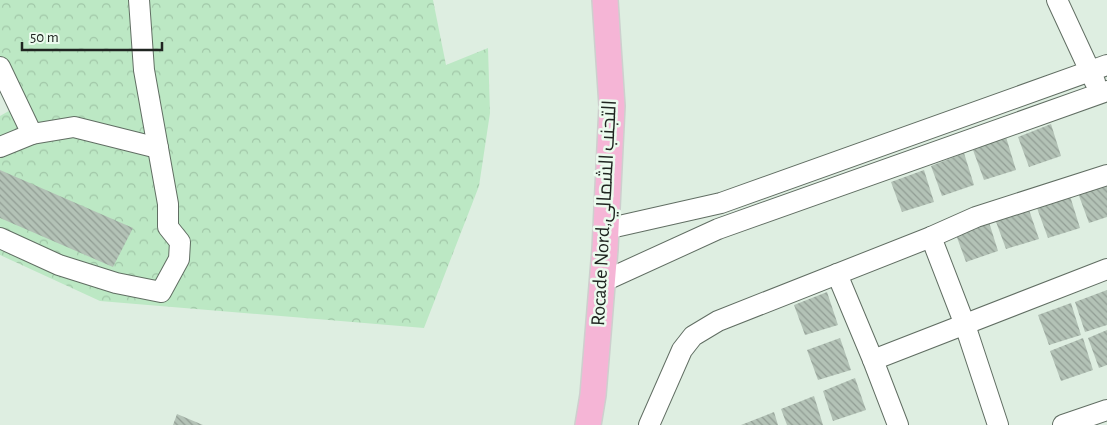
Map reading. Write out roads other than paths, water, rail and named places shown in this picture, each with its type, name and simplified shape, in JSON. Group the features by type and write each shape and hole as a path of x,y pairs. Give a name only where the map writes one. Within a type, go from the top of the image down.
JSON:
{"main road":[{"name":"Rocade Nord,التجنب الشمالي","path":"588,425 593,395 606,229 612,106 605,0"}],"street":[{"path":"0,238 59,265 116,283 161,292 179,259 180,242 168,227 168,204 144,70 139,0"},
{"path":"602,282 718,229 1103,92 1099,68 1057,0"},
{"path":"0,67 32,134"},
{"path":"606,229 721,203 1099,68"},
{"path":"0,147 32,134 74,127 158,148"},
{"path":"649,425 682,350 693,336 718,321 931,237 976,216 1107,175"},
{"path":"931,237 965,325 998,425"},
{"path":"873,360 1107,269"},
{"path":"837,274 898,425"},
{"path":"1063,425 1107,410"}]}
